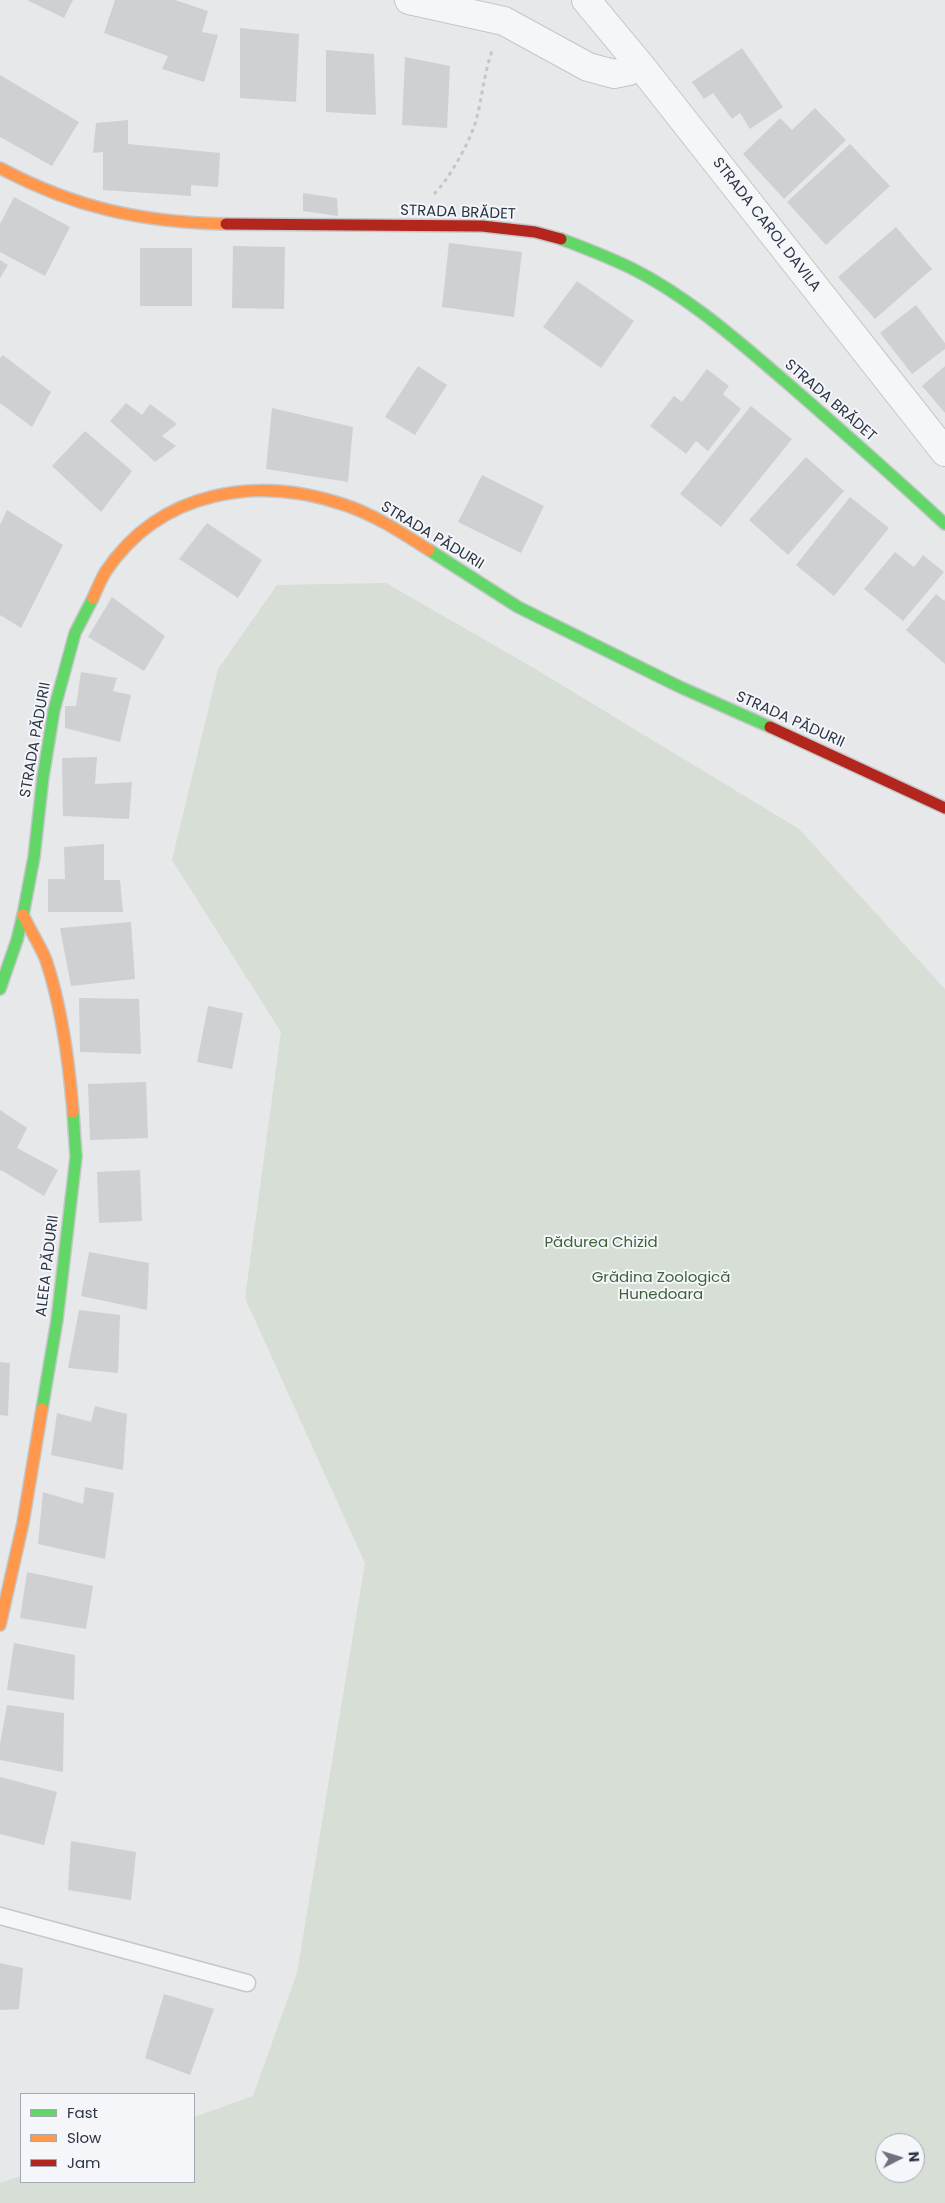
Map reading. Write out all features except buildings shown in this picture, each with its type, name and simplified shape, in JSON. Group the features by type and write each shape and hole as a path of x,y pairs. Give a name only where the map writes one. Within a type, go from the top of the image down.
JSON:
{"street":[{"path":"409,0 504,21 588,67 614,74 629,71 640,65"},
{"name":"STRADA CAROL DAVILA","path":"586,0 640,65 945,452"},
{"name":"STRADA BRĂDET","path":"0,168 52,195 90,208 138,218 181,223 322,227 494,226 537,232 591,249 651,276 713,320 824,414 945,524"},
{"name":"STRADA PĂDURII","path":"0,989 17,940 34,857 43,777 54,710 75,633 106,571 133,540 164,516 194,501 222,494 254,489 308,496 353,508 391,526 518,607 680,687 945,808"},
{"name":"ALEEA PĂDURII","path":"0,1625 23,1523 54,1339 76,1157 70,1080 56,997 45,958 22,915"}],"lane":[{"path":"0,1916 247,1983"}],"path":[{"path":"399,226 444,184 474,127 486,70 504,21"}],"green space":[{"name":"Pădurea Chizid","path":"386,583 532,667 799,829 945,989 945,2203 0,2203 0,2183 20,2176 20,2183 195,2183 195,2117 253,2096 297,1973 365,1563 245,1298 281,1032 172,860 218,669 277,585"}],"traffic: fast":[{"path":"561,239 631,268 693,306 786,382 945,524"},
{"path":"429,550 518,607 680,687 770,727"},
{"path":"0,989 17,940 23,915 34,857 43,777 54,710 75,633 93,598"},
{"path":"42,1409 57,1320 76,1157 73,1112"}],"traffic: slow":[{"path":"0,168 55,193 109,210 165,220 226,224"},
{"path":"93,598 106,571 128,544 154,522 183,507 213,496 245,491 278,491 312,496 345,505 378,519 429,550"},
{"path":"23,915 41,949 52,978 61,1016 73,1112"},
{"path":"0,1625 23,1523 42,1409"}],"traffic: jam":[{"path":"226,224 482,226 535,232 561,239"},
{"path":"770,727 945,808"}],"park label":[{"name":"Grădina Zoologică Hunedoara","path":"661,1286"}]}
